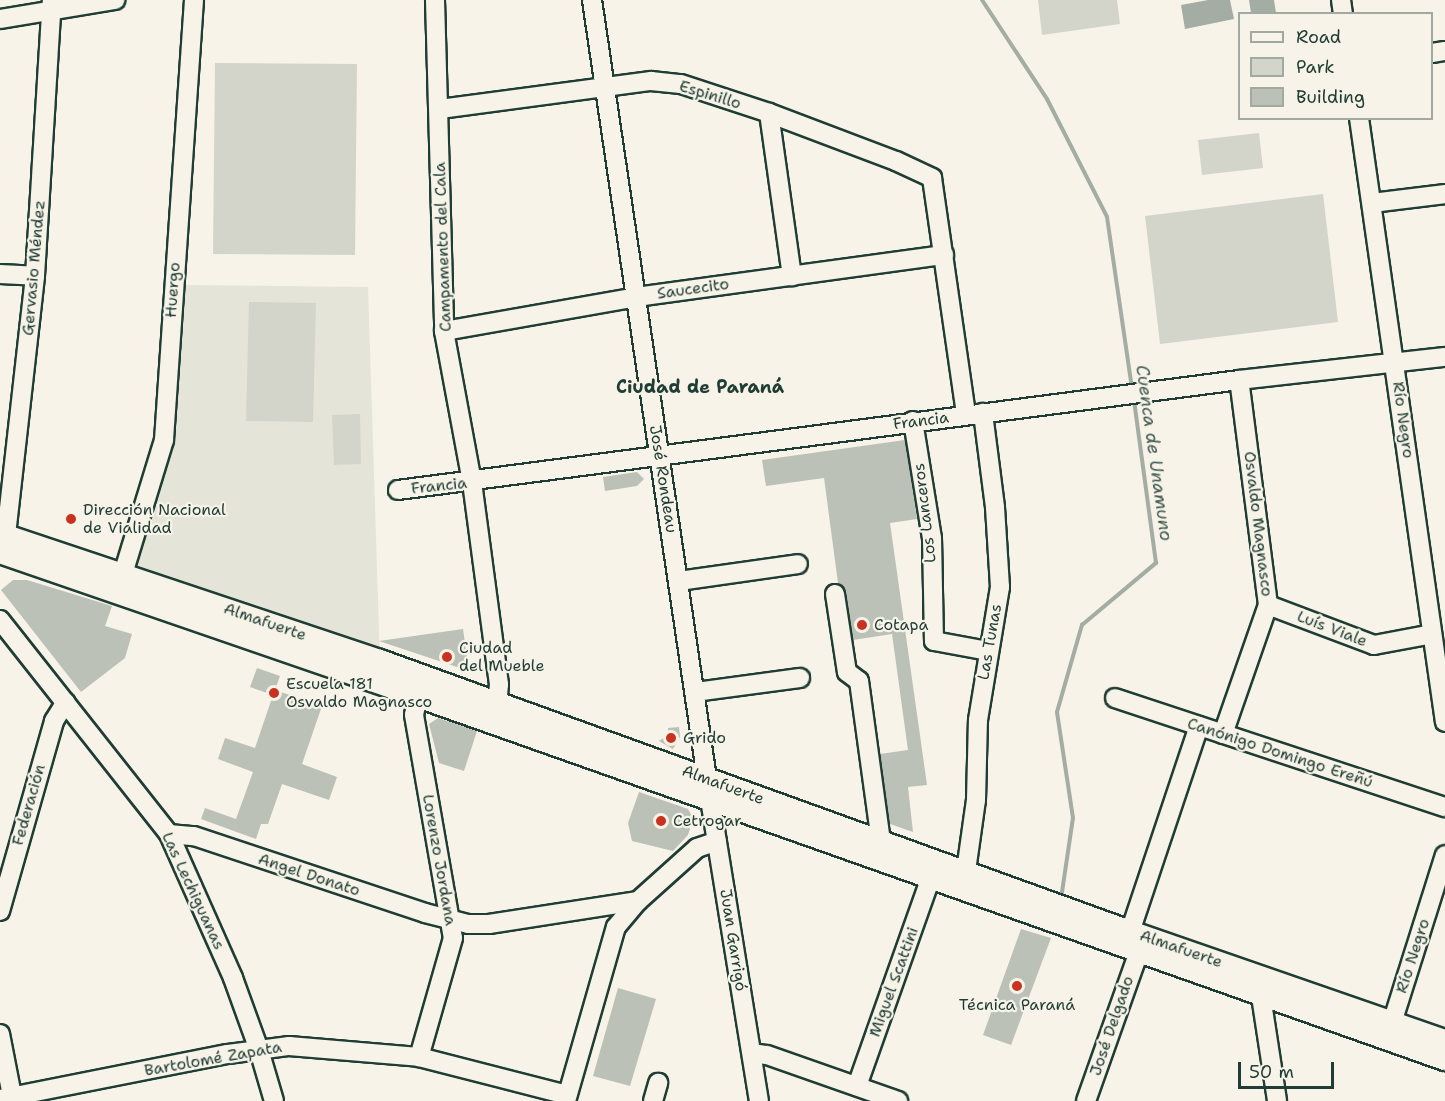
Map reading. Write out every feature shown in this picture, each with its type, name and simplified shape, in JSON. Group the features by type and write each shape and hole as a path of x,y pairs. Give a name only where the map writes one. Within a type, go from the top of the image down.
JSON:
{"main road":[{"name":"Almafuerte","path":"2,540 123,574 380,661 931,877 1445,1041"},
{"name":"Almafuerte","path":"2,540 418,696 881,841 966,871 1261,996 1445,1059"}],"street":[{"path":"0,19 51,5 115,0"},
{"name":"Huergo","path":"123,574 164,440 194,0"},
{"name":"Campamento del Cala","path":"435,0 440,109 444,331 472,482 499,684 497,705"},
{"name":"José Rondeau","path":"592,0 709,789"},
{"name":"Gervasio Méndez","path":"2,540 35,276 51,5"},
{"name":"Espinillo","path":"440,109 651,81 681,84 769,113 896,161 932,178"},
{"path":"769,113 792,276"},
{"name":"Río Negro","path":"1359,120 1445,722"},
{"name":"Las Tunas","path":"932,178 974,414 995,507 1000,587 978,720 976,800 966,871"},
{"path":"1372,203 1445,194"},
{"name":"Saucecito","path":"444,331 636,297 944,255"},
{"path":"0,274 35,276"},
{"name":"Francia","path":"398,490 472,482 913,421 1239,380 1395,365 1445,357"},
{"name":"Osvaldo Magnasco","path":"1223,734 1268,605 1239,380"},
{"name":"Los Lanceros","path":"913,421 932,538 934,641 988,651"},
{"path":"679,581 798,564"},
{"path":"835,594 847,672 860,681 881,841"},
{"name":"Luís Viale","path":"1268,605 1374,645 1432,634"},
{"name":"Las Lechiguanas","path":"0,620 169,834 232,978 259,1050 274,1101"},
{"path":"696,692 801,678"},
{"name":"Lorenzo Jordana","path":"418,696 414,715 450,919 452,948 419,1057"},
{"name":"Canónigo Domingo Ereñú","path":"1116,698 1445,807"},
{"name":"Federación","path":"0,911 7,859 54,721 66,702"},
{"path":"1134,941 1199,726"},
{"name":"Juan Garrigó","path":"709,789 759,1101"},
{"name":"Angel Donato","path":"169,834 194,836 468,924 489,924 638,902"},
{"path":"566,1098 616,927 638,902 698,848 717,841"},
{"name":"Río Negro","path":"1392,1023 1445,855"},
{"name":"Miguel Scattini","path":"857,1086 931,877"},
{"name":"José Delgado","path":"1086,1101 1134,941"},
{"path":"1261,996 1277,1101"},
{"path":"0,1034 9,1099"},
{"name":"Bartolomé Zapata","path":"9,1099 259,1050 301,1046 419,1057 566,1098"},
{"path":"752,1053 767,1055 898,1101"},
{"path":"653,1101 658,1083"}],"shaded area":[{"path":"1208,0 1230,0 1234,19 1185,29 1181,5"},
{"path":"1249,0 1274,0 1276,12 1251,12"},
{"path":"174,285 368,287 380,661 123,574 164,440"}],"green space":[{"path":"1038,0 1117,0 1120,24 1042,35"},
{"path":"215,63 357,64 355,255 213,254"},
{"path":"1259,133 1263,168 1202,175 1198,140"},
{"path":"1323,194 1338,322 1160,344 1145,216"},
{"path":"249,302 316,303 313,422 246,421"},
{"path":"360,414 361,464 334,465 332,415"}],"building":[{"name":"Cotapa","path":"905,440 917,519 890,523 927,785 908,787 913,832 890,824 880,754 908,750 892,634 853,640 846,592 838,583 824,478 766,486 762,460"},
{"path":"637,472 644,479 637,486 605,491 603,477"},
{"path":"13,580 27,580 112,606 105,626 132,634 125,658 81,692 1,590"},
{"name":"Ciudad del Mueble","path":"463,629 469,671 379,641"},
{"path":"257,668 280,676 275,690 322,706 302,764 337,777 329,800 282,784 268,824 261,824 256,839 201,819 205,808 236,819 253,772 218,759 225,738 255,748 273,695 250,687"},
{"path":"438,718 477,731 464,771 439,763 429,724"},
{"name":"Grido","path":"679,727 680,737 673,749 659,741 668,735 668,728"},
{"name":"Cetrogar","path":"639,792 688,809 693,818 688,835 673,851 632,841 628,823"},
{"name":"Técnica Paraná","path":"1021,929 1051,938 1011,1045 983,1035"},
{"path":"618,988 656,999 630,1086 593,1076"}],"waterway":[{"name":"Cuenca de Unamuno","path":"982,0 1047,99 1107,217 1132,389"},
{"name":"Cuenca de Unamuno","path":"1061,899 1073,818 1057,712 1082,625 1156,563 1134,400"}],"place":[{"name":"Dirección Nacional de Vialidad","path":"71,519"},
{"name":"Cotapa","path":"862,625"},
{"name":"Ciudad del Mueble","path":"447,657"},
{"name":"Escuela 181 Osvaldo Magnasco","path":"274,693"},
{"name":"Grido","path":"671,738"},
{"name":"Cetrogar","path":"661,821"},
{"name":"Técnica Paraná","path":"1017,986"}],"district":[{"name":"Ciudad de Paraná","path":"700,387"}]}
